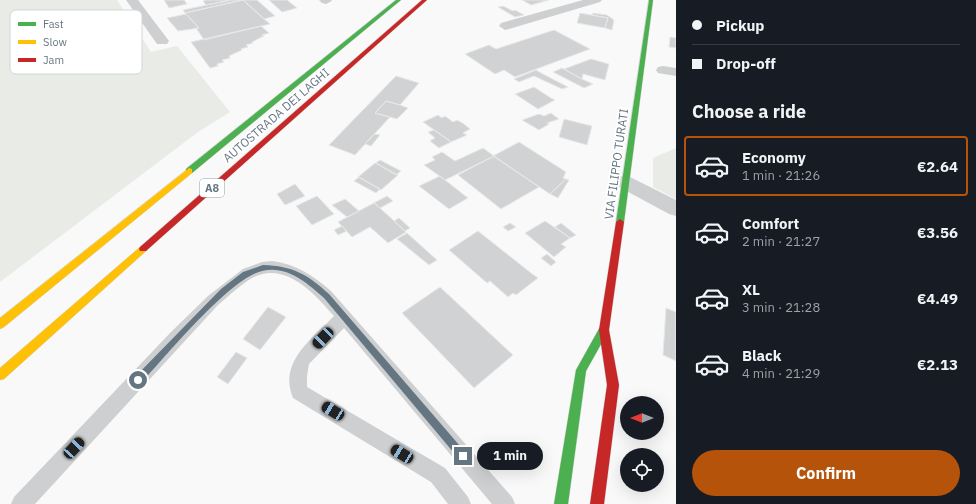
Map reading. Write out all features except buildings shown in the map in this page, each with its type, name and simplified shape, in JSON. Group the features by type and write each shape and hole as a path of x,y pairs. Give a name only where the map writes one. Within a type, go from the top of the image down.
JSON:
{"main road":[{"name":"AUTOSTRADA DEI LAGHI","path":"0,324 399,0"},
{"name":"AUTOSTRADA DEI LAGHI","path":"0,375 425,0"},
{"name":"VIA FILIPPO TURATI","path":"597,504 613,385 604,330 651,0"},
{"path":"20,296 112,233"},
{"name":"VIA FILIPPO TURATI","path":"561,504 582,370 604,330"}],"street":[{"path":"132,0 139,10"},
{"path":"505,26 596,0"},
{"path":"142,14 162,41"},
{"path":"626,182 676,209"}],"lane":[{"path":"22,504 191,323 224,291 246,274 263,268 278,268 294,272 310,280 344,317 505,504"},
{"path":"344,317 302,360 298,376 299,392 438,475 461,504"}],"shaded area":[{"path":"0,0 117,0 124,10 10,10 10,74 142,74 142,38 151,52 177,46 230,112 198,132 0,282"},
{"path":"676,148 676,199 653,187 653,158"}],"traffic: fast":[{"path":"189,171 399,0"},
{"path":"620,222 651,0"},
{"path":"561,504 581,370 604,330"}],"traffic: slow":[{"path":"0,324 189,171"},
{"path":"0,375 143,249"}],"traffic: jam":[{"path":"143,249 425,0"},
{"path":"597,504 613,385 604,330 620,222"}],"route":[{"path":"138,380 191,323 224,291 246,274 263,268 278,268 294,272 310,280 326,296 463,456"}]}
